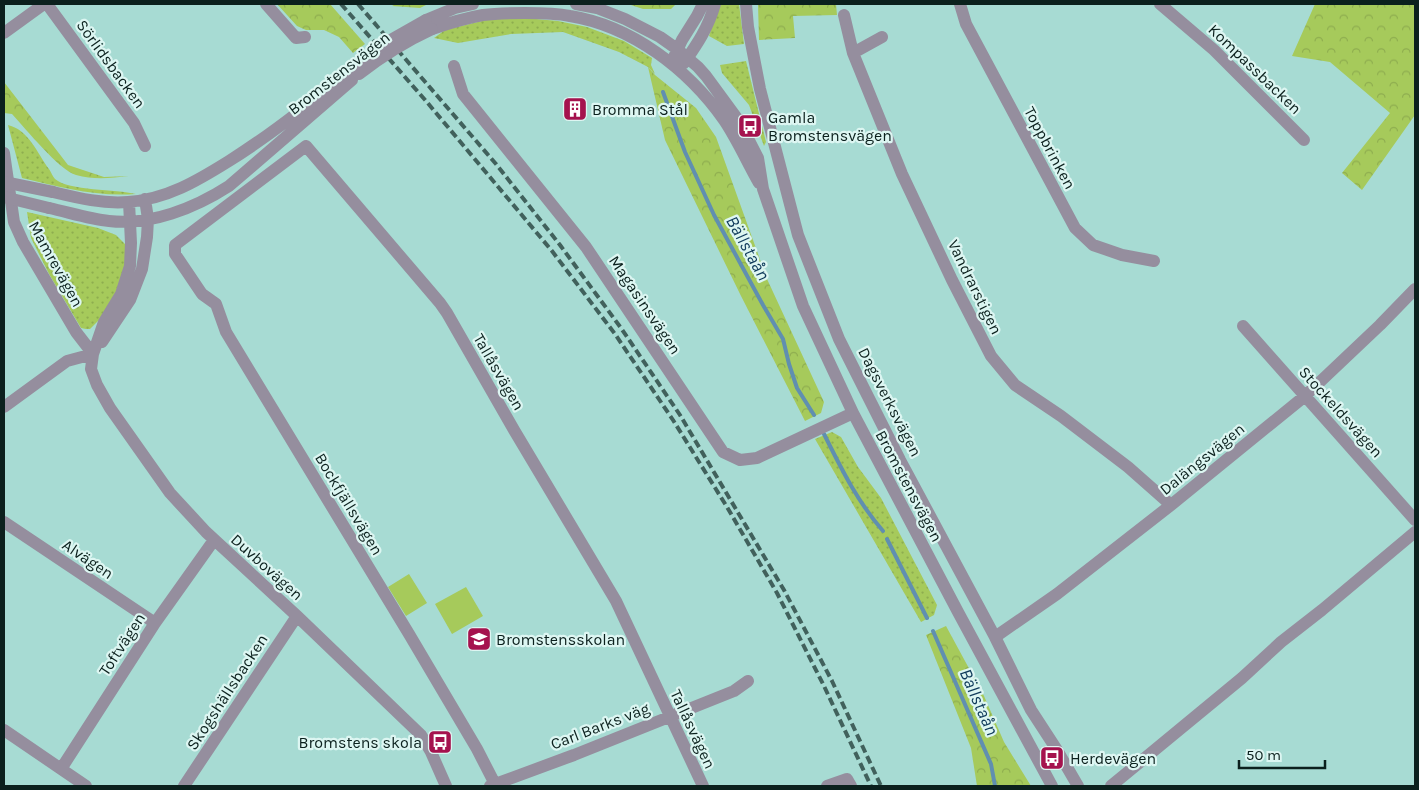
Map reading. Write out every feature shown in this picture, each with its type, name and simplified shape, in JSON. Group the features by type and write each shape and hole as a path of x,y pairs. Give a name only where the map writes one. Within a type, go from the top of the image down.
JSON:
{"street":[{"path":"266,4 296,38 305,37"},
{"name":"Bromstensvägen","path":"4,182 89,200 129,202 169,193 186,186 253,146 349,78 410,39 429,24 455,8 473,4"},
{"name":"Bromstensvägen","path":"576,4 597,8 625,19 653,33 677,49 706,76 739,121 758,158 763,189 803,306 853,413 1052,786"},
{"path":"675,67 677,49 703,4"},
{"path":"675,67 688,58 700,40 707,28 715,4"},
{"name":"Dagsverksvägen","path":"746,4 748,27 760,89 798,235 839,338 900,460 995,637 1031,710 1078,786"},
{"name":"Toppbrinken","path":"960,4 966,24 1075,228 1093,244 1122,255 1154,261"},
{"name":"Kompassbacken","path":"1160,4 1214,50 1304,140"},
{"path":"4,33 38,6"},
{"name":"Sörlidsbacken","path":"38,6 134,123 145,146"},
{"name":"Bromstensvägen","path":"429,24 484,15 540,13 571,16 602,24 635,38 675,67 702,93 724,121 763,189"},
{"name":"Vandrarstigen","path":"844,15 853,53 902,174 952,280 991,356 1015,385 1061,416 1128,467 1171,505"},
{"path":"853,53 882,38"},
{"name":"Magasinsvägen","path":"454,66 463,94 586,247 723,452 740,460 757,458 853,413"},
{"name":"Bromstensvägen","path":"4,197 110,221 148,219 192,206 212,197 229,186 349,78"},
{"name":"Tallåsvägen","path":"175,245 306,146 447,313 518,438 616,601 703,786"},
{"name":"Mamrevägen","path":"4,153 14,222 23,242 76,332 89,350"},
{"path":"4,407 66,361 89,350 130,300 142,269 147,237 148,219 145,199"},
{"name":"Duvbovägen","path":"129,202 130,266 121,294 89,350 91,369 97,385 110,408 170,493 214,540 297,616 420,735 431,752 446,786"},
{"name":"Bockfjällsvägen","path":"175,245 175,254 202,294 216,304 226,332 410,634 477,749 492,785"},
{"name":"Dalängsvägen","path":"995,637 1057,594 1306,396 1415,289"},
{"name":"Stockeldsvägen","path":"1243,326 1415,520"},
{"name":"Alvägen","path":"4,522 155,623"},
{"path":"1111,786 1242,678 1280,642 1338,598 1415,532"},
{"name":"Toftvägen","path":"61,769 155,623 214,540"},
{"name":"Skogshällsbacken","path":"184,786 297,616"},
{"name":"Carl Barks väg","path":"492,785 574,755 734,691 748,681"},
{"path":"4,730 86,786"},
{"path":"827,786 847,779 851,786"}],"green space":[{"path":"277,4 330,4 365,44 353,53 339,37 324,30 306,30 297,26"},
{"path":"396,4 428,4 420,8 392,6"},
{"path":"628,4 676,4 671,9 643,9"},
{"path":"719,4 739,4 744,44 727,46 709,36"},
{"path":"758,4 836,4 837,15 793,16 795,38 759,40"},
{"path":"1315,4 1415,4 1415,115 1362,190 1342,173 1390,113 1330,62 1292,56"},
{"path":"525,18 558,21 587,27 624,41 652,58 651,65 655,74 648,67 619,52 563,32 511,34 458,43 434,38 445,30 490,19"},
{"path":"746,61 766,142 764,146 749,105 722,73 720,65"},
{"path":"648,67 655,75 696,108 716,137 767,279 824,402 821,413 805,421 741,296 665,140"},
{"path":"4,82 68,165 104,177 129,176 89,178 69,172 61,166 12,114 4,113"},
{"path":"8,125 22,132 27,137 54,178 62,183 82,188 136,194 92,193 22,178"},
{"path":"27,212 98,228 116,235 125,244 127,256 120,286 106,313 90,329 81,328 49,274 31,238"},
{"path":"832,432 841,437 858,467 881,498 937,605 934,615 921,622 815,439"},
{"path":"409,574 427,603 406,616 388,587"},
{"path":"466,587 483,616 452,634 435,604"},
{"path":"946,626 984,696 1004,742 1031,786 977,786 971,748 926,635"}],"waterway":[{"name":"Bällstaån","path":"663,92 685,152 714,215 783,339 797,388 814,415"},
{"name":"Bällstaån","path":"824,434 858,497 883,531"},
{"name":"Bällstaån","path":"887,539 927,618"},
{"name":"Bällstaån","path":"933,631 991,764 995,786"}],"railway":[{"path":"341,4 426,101 552,251 615,334 673,420 777,593 824,686 871,786"},
{"path":"358,4 496,164 560,245 621,328 680,415 784,590 832,681 881,786"}],"place":[{"name":"Bromma Stål","path":"575,109"},
{"name":"Gamla Bromstensvägen","path":"750,126"},
{"name":"Bromstensskolan","path":"479,639"},
{"name":"Bromstens skola","path":"440,742"},
{"name":"Herdevägen","path":"1052,758"}]}
